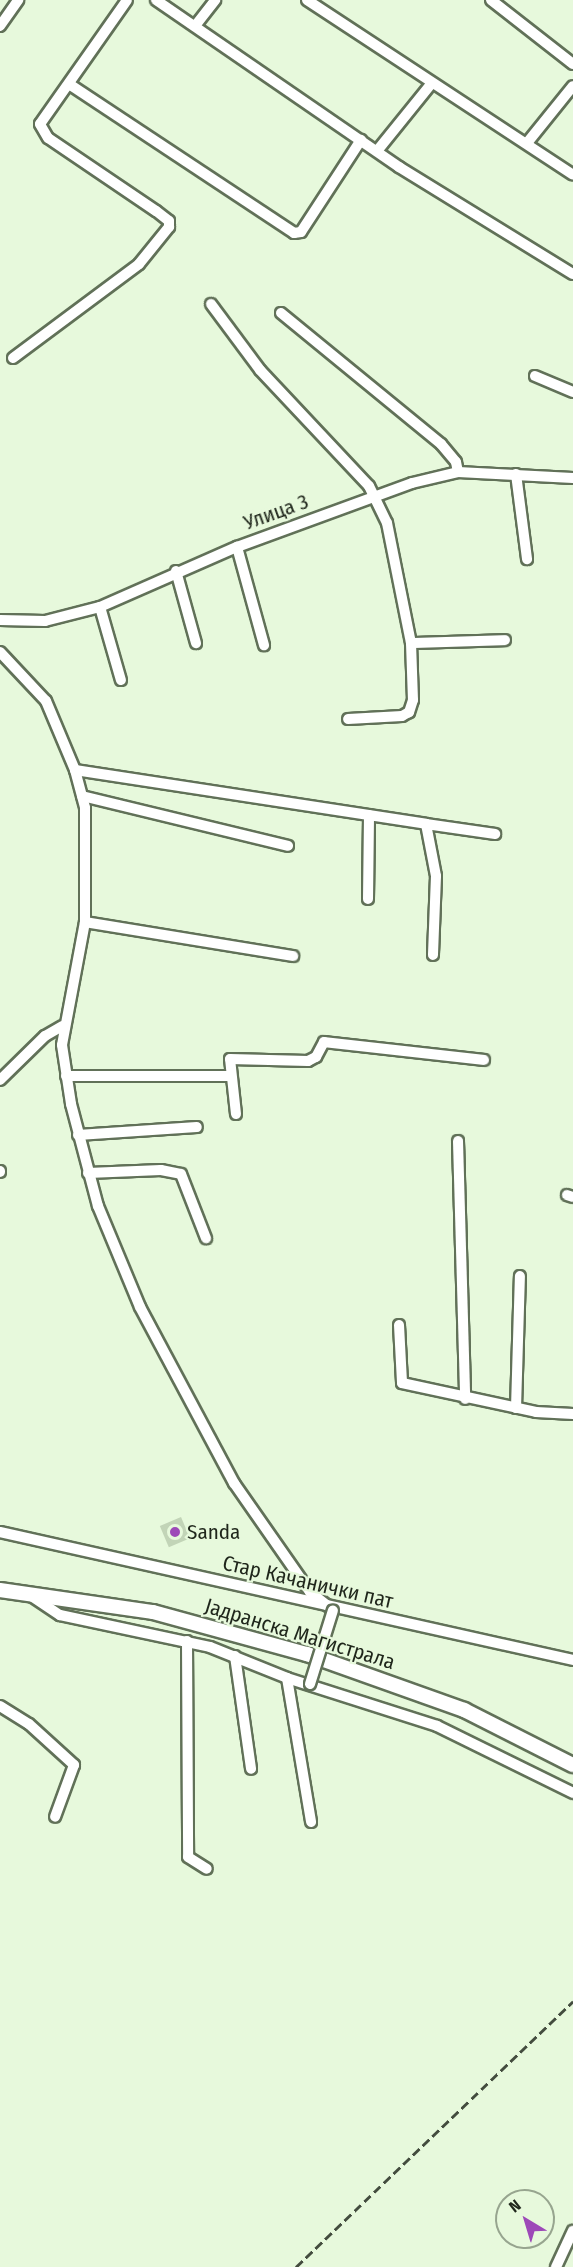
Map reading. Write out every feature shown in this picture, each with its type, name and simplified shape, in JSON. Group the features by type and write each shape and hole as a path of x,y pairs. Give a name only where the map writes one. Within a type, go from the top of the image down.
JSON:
{"street":[{"path":"0,26 18,0"},
{"path":"14,358 139,264 169,227 169,221 42,131 40,124 127,0"},
{"path":"156,0 377,151 573,274"},
{"path":"195,26 215,0"},
{"path":"307,0 431,84 573,175"},
{"path":"491,0 573,64"},
{"path":"69,84 294,233 301,232 361,140"},
{"path":"377,151 431,84"},
{"path":"526,143 573,86"},
{"path":"211,303 260,370 376,495 387,523 411,643 413,700 409,712 348,719"},
{"path":"281,313 441,444 456,462 458,472"},
{"path":"535,376 573,392"},
{"name":"Улица 3","path":"0,620 45,621 100,607 176,571 237,547 376,495 458,472 573,478"},
{"path":"516,474 527,559"},
{"path":"237,547 264,645"},
{"path":"176,571 196,643"},
{"path":"100,607 121,680"},
{"path":"411,643 505,640"},
{"path":"0,652 16,664 43,696 75,770 82,796 88,839 85,922 62,1026 66,1076 88,1173 140,1307 234,1483 310,1593 333,1610 310,1684"},
{"path":"75,770 495,834"},
{"path":"82,796 288,846"},
{"path":"368,899 369,815"},
{"path":"426,824 436,876 433,955"},
{"path":"85,922 293,956"},
{"path":"0,1080 45,1036 62,1026"},
{"path":"236,1114 230,1076 230,1059 308,1061 316,1058 324,1041 484,1060"},
{"path":"66,1076 230,1076"},
{"path":"78,1135 197,1127"},
{"path":"458,1141 465,1399"},
{"path":"88,1173 161,1170 181,1174 206,1238"},
{"path":"516,1408 520,1276"},
{"path":"399,1325 402,1383 465,1399 516,1408 573,1414"},
{"name":"Стар Качанички пат","path":"0,1532 333,1610 573,1660"},
{"name":"Јадранска Магистрала","path":"0,1590 153,1612 306,1654 464,1710 573,1765"},
{"path":"29,1595 60,1615 187,1641 235,1656 287,1678 473,1741 573,1793"},
{"path":"187,1641 188,1857 207,1869"},
{"path":"235,1656 251,1769"},
{"path":"287,1678 311,1822"},
{"path":"0,1706 29,1724 74,1765 55,1817"},
{"path":"556,2267 573,2231"}],"building":[{"name":"Sanda","path":"181,1517 190,1538 169,1547 160,1526"}],"railway":[{"path":"296,2267 573,2001"}],"place":[{"name":"Sanda","path":"175,1532"}]}
